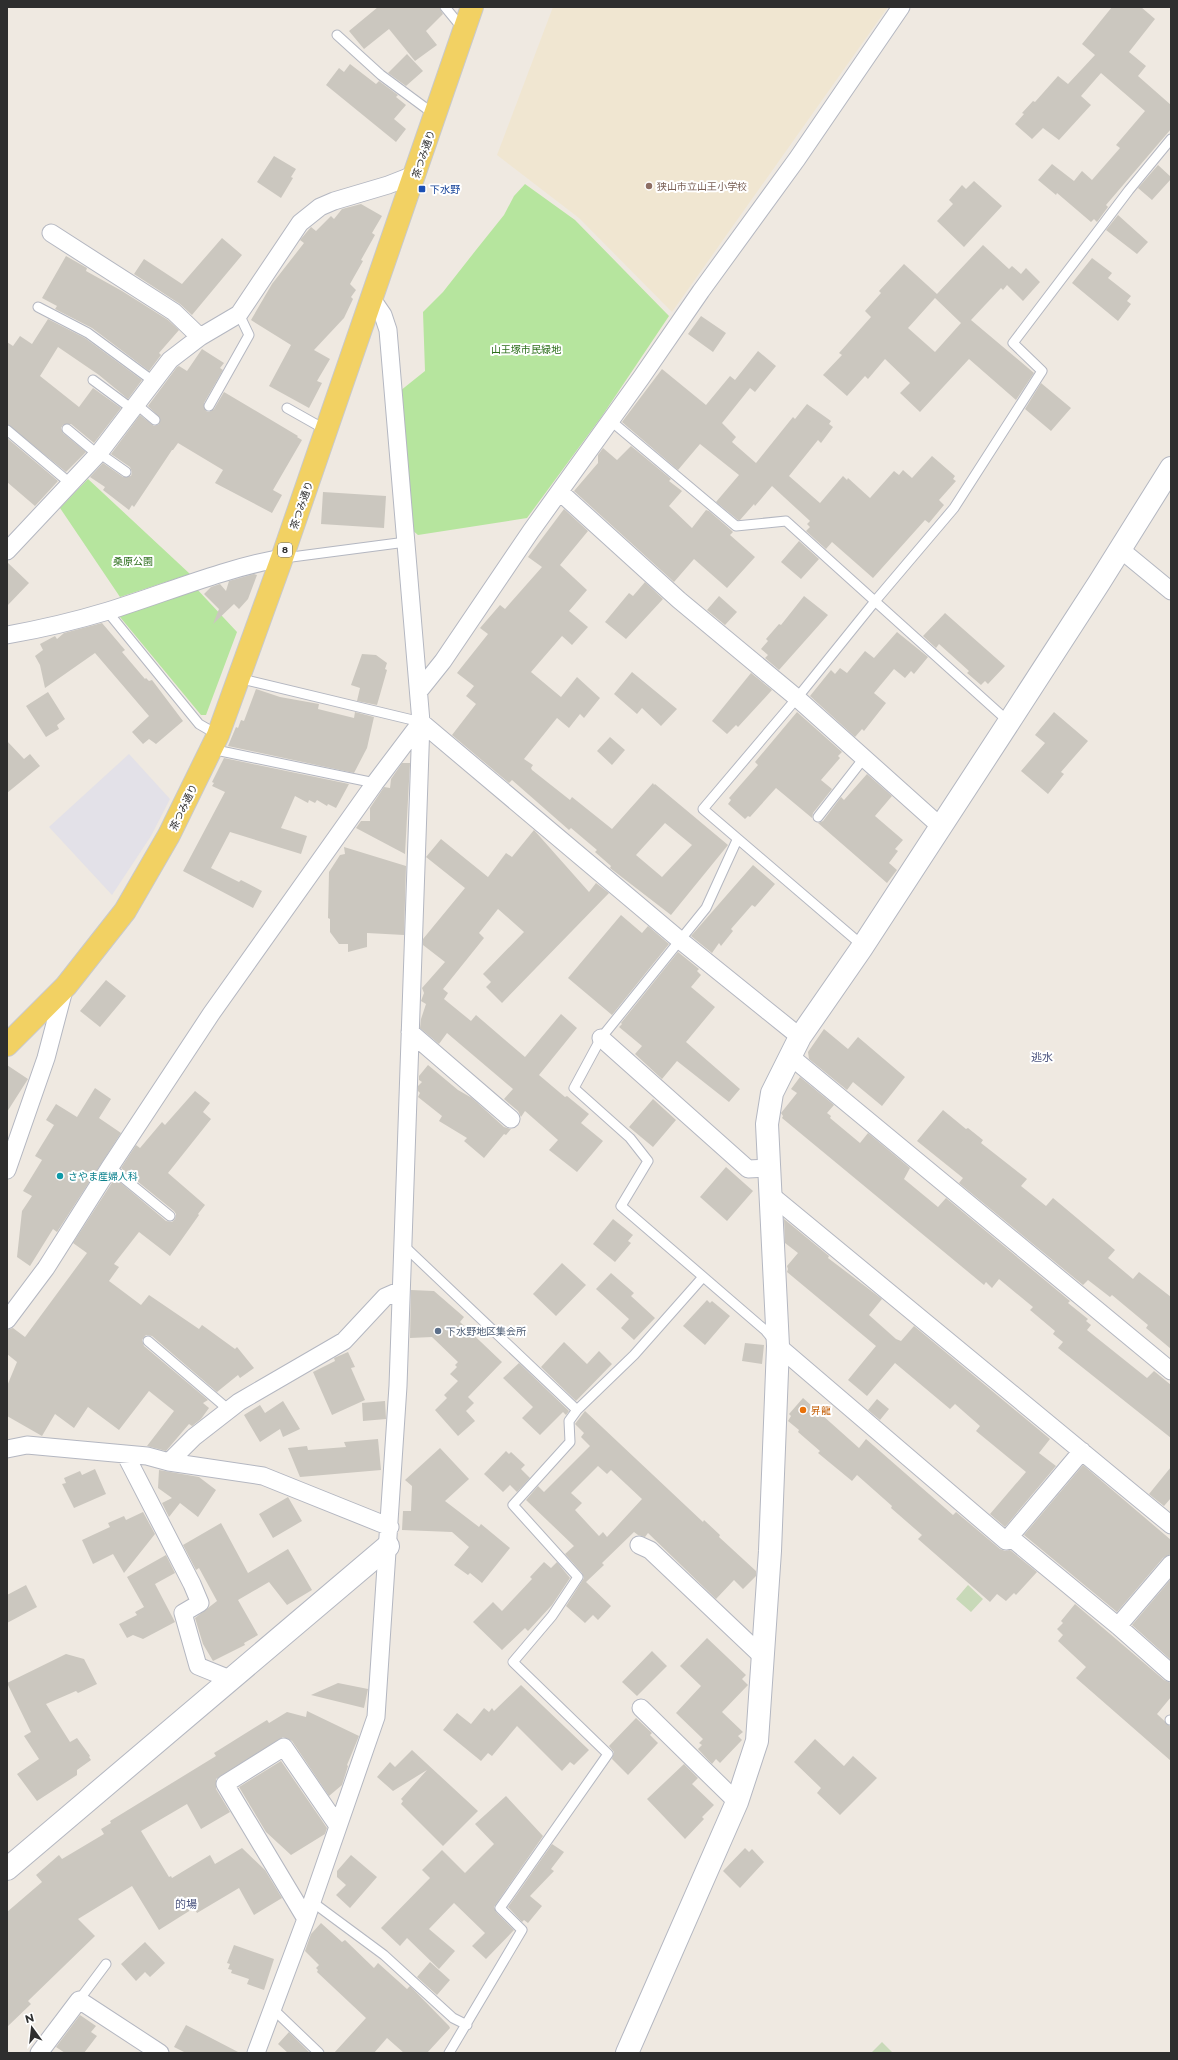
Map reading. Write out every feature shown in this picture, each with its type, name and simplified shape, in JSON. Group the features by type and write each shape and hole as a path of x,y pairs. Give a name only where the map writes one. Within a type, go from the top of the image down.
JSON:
{"main road":[{"name":"茶つみ通り","path":"7,1046 66,986 125,911 169,835 214,742 327,431 465,32 472,7"}],"street":[{"path":"419,691 443,661 531,531 611,421 701,290 797,159 901,7"},
{"path":"7,551 98,454 170,360 200,338 239,314 300,223 320,207 334,201 388,185 416,174"},
{"path":"51,233 174,312 200,338"},
{"path":"256,2053 306,1919 311,1900 376,1716 389,1536 398,1386 421,722 388,330 383,315 372,299"},
{"path":"627,2053 736,1802 757,1741 770,1536 778,1346 769,1168 768,1111 772,1093 795,1047 863,946 1009,722 1171,468"},
{"path":"560,492 680,600 797,698 940,826"},
{"path":"1120,549 1171,591"},
{"path":"7,635 107,611 194,581 258,562 282,558"},
{"path":"7,1320 46,1268 110,1167 211,1014 375,783 421,722"},
{"path":"421,722 681,941 795,1047 1171,1371"},
{"path":"7,1170 46,1058 66,986"},
{"path":"410,1032 511,1119"},
{"path":"601,1038 748,1169 769,1168"},
{"path":"771,1195 1171,1525"},
{"path":"169,1462 194,1437 239,1402 344,1341 385,1297 401,1290"},
{"path":"778,1346 1006,1541 1082,1451"},
{"path":"7,1449 28,1446 147,1456 169,1462 263,1476 389,1536"},
{"path":"125,1454 192,1584 200,1603 183,1613 198,1666 230,1679"},
{"path":"7,1869 230,1679 389,1536"},
{"path":"1010,1537 1118,1626 1171,1673"},
{"path":"639,1546 650,1550 763,1657"},
{"path":"1118,1626 1171,1564"},
{"path":"641,1708 736,1802"},
{"path":"306,1919 225,1784 284,1747 338,1826"},
{"path":"39,2053 79,2000 160,2053"}],"lane":[{"path":"445,7 465,32"},
{"path":"337,35 381,75 436,116"},
{"path":"863,946 737,840 703,809 954,508 1042,371 1013,344 1129,190 1171,139"},
{"path":"38,307 88,333 153,381"},
{"path":"209,406 249,335 239,314"},
{"path":"93,380 155,420"},
{"path":"288,408 327,431"},
{"path":"611,421 736,526 786,521 876,600 1009,722"},
{"path":"67,429 98,454 126,472"},
{"path":"7,430 71,484"},
{"path":"282,558 406,542"},
{"path":"107,611 214,742 375,783"},
{"path":"238,678 421,722"},
{"path":"818,817 864,758"},
{"path":"737,840 706,908 681,941 601,1038 574,1088 630,1138 648,1161 621,1206 765,1330 778,1346"},
{"path":"110,1167 170,1216"},
{"path":"402,1244 577,1410"},
{"path":"449,2053 522,1930 500,1908 608,1754 513,1662 552,1616 578,1577 514,1505 570,1442 569,1421 577,1410 634,1355 703,1277"},
{"path":"148,1341 229,1410"},
{"path":"311,1900 384,1955 453,2018 467,2025"},
{"path":"79,2000 106,1964"},
{"path":"272,2008 319,2053"}],"shaded area":[{"name":"狭山市立山王小学校","path":"553,7 888,7 672,312 579,218 497,155"},
{"path":"129,754 170,799 151,836 112,895 49,827"}],"green space":[{"name":"山王塚市民緑地","path":"525,184 575,220 669,316 602,416 527,518 418,535 411,529 400,391 425,371 423,312 443,292 504,215 514,196"},
{"name":"桑原公園","path":"88,479 190,574 120,597 60,508"},
{"path":"195,587 237,632 206,715 201,715 120,617 122,611"},
{"path":"968,1585 983,1599 971,1612 956,1599"},
{"path":"882,2042 893,2053 871,2053"}],"building":[{"path":"378,7 439,7 443,14 426,31 437,45 415,61 389,29 364,49 349,31"},
{"path":"1112,7 1141,7 1155,19 1129,52 1146,66 1138,76 1171,105 1171,129 1106,205 1108,207 1097,222 1094,219 1091,222 1057,193 1056,195 1038,180 1052,164 1074,181 1082,171 1092,180 1120,148 1116,145 1145,111 1101,73 1081,96 1091,105 1059,140 1043,128 1032,139 1015,124 1024,114 1022,113 1033,101 1035,102 1058,76 1068,84 1095,55 1082,44"},
{"path":"407,54 423,71 406,86 388,73"},
{"path":"350,64 376,84 379,81 398,95 396,97 406,105 394,119 406,129 396,142 326,85 339,68 344,72"},
{"path":"274,156 296,169 291,177 293,178 281,198 257,182"},
{"path":"1158,165 1171,177 1171,179 1152,200 1138,188"},
{"path":"974,181 1002,206 964,247 937,221 953,204 949,200 962,185 966,189"},
{"path":"361,204 382,216 372,233 375,235 361,260 363,261 350,284 356,290 351,297 353,299 344,318 314,350 330,359 317,381 322,383 309,408 269,386 291,345 251,320 272,284 304,243 300,240 311,227 316,231 331,216 334,219 342,209"},
{"path":"1118,215 1148,242 1137,254 1106,230"},
{"path":"222,238 242,255 192,315 180,304 134,274 144,259 182,284"},
{"path":"983,245 1009,269 1012,266 1021,274 1026,268 1040,282 1023,301 1007,285 1003,290 1001,288 971,320 1034,373 1016,400 969,359 920,412 900,393 910,383 885,359 868,379 865,376 847,396 823,375 842,355 839,353 871,317 865,311 881,293 879,291 904,264 937,294","holes":["935,298 961,323 935,352 908,328"]},
{"path":"66,256 87,268 86,271 122,291 168,320 179,330 159,353 161,355 149,371 92,328 55,309 57,306 42,298"},
{"path":"1092,258 1112,273 1108,278 1131,296 1127,301 1131,304 1118,321 1072,283"},
{"path":"701,316 726,333 713,352 688,334"},
{"path":"48,319 85,338 142,380 128,399 99,375 58,347 40,376 79,407 93,388 121,408 94,443 71,424 63,425 61,428 63,433 86,452 66,472 7,424 7,342 13,346 20,336 32,344"},
{"path":"202,349 224,363 220,368 223,370 204,403 206,411 209,412 214,409 224,392 298,436 297,437 302,440 273,490 282,495 272,513 215,483 223,470 178,443 134,507 132,505 129,510 103,490 105,487 90,477 103,463 123,477 131,476 132,472 130,467 111,454 140,415 154,426 159,424 160,418 148,406 177,367 179,366 187,371"},
{"path":"758,351 776,366 755,392 750,388 722,423 736,437 732,442 756,463 793,417 795,419 807,404 831,421 829,424 833,427 821,443 818,440 789,476 820,503 843,476 847,480 848,478 870,498 894,471 899,475 903,470 912,478 932,456 955,476 953,479 956,481 939,500 944,505 929,523 925,520 873,578 832,542 826,549 806,531 810,527 807,524 810,521 772,486 755,506 754,504 740,520 738,520 716,502 739,475 700,444 678,470 622,422 662,369 706,405 730,376 735,380"},
{"path":"1041,383 1071,408 1051,431 1025,409"},
{"path":"7,438 58,481 35,506 7,482"},
{"path":"631,446 671,479 669,481 682,491 669,506 692,528 706,510 709,511 733,532 730,535 755,557 727,588 694,559 674,582 574,491 598,463 598,455 603,448 617,460"},
{"path":"323,492 386,496 384,528 321,524"},
{"path":"564,509 588,531 560,565 587,590 569,611 588,627 572,645 562,636 531,672 561,697 577,677 600,698 584,718 580,714 569,728 557,718 524,759 533,765 531,768 532,770 570,800 572,797 612,829 653,783 728,845 671,915 610,868 611,866 595,852 597,850 571,828 569,830 512,780 509,783 452,735 476,704 466,696 474,686 457,673 488,634 480,628 500,605 505,609 542,567 528,557","holes":["665,823 692,845 662,877 636,855"]},
{"path":"799,541 819,559 801,579 781,562"},
{"path":"7,562 29,583 7,606"},
{"path":"254,574 257,575 248,599 239,609 234,604 213,624 219,609 204,594 211,587 220,584 226,591 229,581"},
{"path":"645,582 663,599 626,639 605,622 629,593 633,596"},
{"path":"719,596 737,612 725,625 707,610"},
{"path":"804,596 828,615 779,670 765,658 768,655 761,649 768,641 766,639 779,624 781,625"},
{"path":"945,613 1005,666 988,684 985,681 981,685 967,673 969,671 939,644 936,648 923,636"},
{"path":"102,623 125,650 122,652 145,679 146,678 149,681 152,680 183,721 156,744 149,739 143,744 132,732 149,716 95,653 45,688 40,665 35,656 43,650 40,644 55,636 57,639 64,633"},
{"path":"897,632 928,657 914,674 911,671 905,678 894,669 874,693 886,703 864,731 862,729 855,737 810,696 831,670 835,674 840,668 847,673 865,651 874,658"},
{"path":"362,654 376,655 387,663 385,669 387,670 377,705 357,701 360,688 351,685"},
{"path":"632,672 677,709 661,726 642,708 637,714 614,694"},
{"path":"751,673 772,690 738,727 736,725 727,734 712,721"},
{"path":"256,689 280,697 319,704 318,709 354,718 355,712 374,717 367,748 354,773 228,746 236,727 238,728 241,720 244,721"},
{"path":"48,692 65,719 57,725 59,729 46,737 26,706"},
{"path":"797,712 842,752 838,756 840,758 821,780 832,789 813,813 812,818 776,788 750,817 748,816 745,819 728,804 731,800 729,798 758,765 755,762"},
{"path":"1054,712 1088,741 1061,772 1064,774 1048,794 1021,771 1045,743 1035,735"},
{"path":"610,737 625,750 612,765 597,751"},
{"path":"7,741 24,759 30,754 40,766 7,793"},
{"path":"224,758 349,784 336,808 328,804 327,806 317,800 315,803 309,800 308,803 295,796 281,828 307,836 301,854 230,832 211,868 239,882 241,880 262,891 253,908 183,871 225,792 212,786 214,783 212,782"},
{"path":"402,763 410,763 405,854 356,828 361,821 370,821 370,808 384,787 390,788 391,779"},
{"path":"867,774 892,796 875,816 903,840 895,849 898,851 889,863 897,870 887,883 818,823 823,821 841,797 844,800"},
{"path":"534,830 589,892 596,883 609,893 502,1003 486,987 491,982 483,974 524,932 498,909 479,933 484,938 443,989 448,993 444,999 471,1021 476,1015 525,1057 561,1014 577,1028 539,1075 565,1097 567,1096 589,1114 581,1123 603,1141 577,1172 549,1150 558,1140 525,1111 521,1117 518,1111 504,1099 513,1089 447,1033 439,1044 420,1028 421,1019 426,1004 421,1001 424,993 422,988 445,962 423,945 423,939 465,888 426,857 441,839 488,877 506,853 512,857"},
{"path":"344,847 406,866 404,935 367,933 367,947 348,952 348,944 339,944 330,932 330,919 328,918 329,872 340,855 345,854"},
{"path":"753,865 775,884 755,907 752,905 731,929 733,931 721,946 719,943 712,953 691,936"},
{"path":"621,915 642,933 648,926 669,944 612,1015 568,978"},
{"path":"678,952 699,969 697,971 701,975 691,987 715,1007 686,1042 740,1089 729,1102 677,1061 662,1079 635,1054 642,1046 619,1027"},
{"path":"106,980 126,996 100,1027 80,1011"},
{"path":"824,1029 848,1049 858,1037 905,1077 882,1106 853,1082 847,1090 809,1059 808,1052"},
{"path":"7,1065 28,1079 7,1112"},
{"path":"428,1065 458,1090 472,1098 504,1127 511,1129 506,1135 504,1134 484,1158 464,1141 467,1138 439,1121 442,1116 418,1097 420,1093 418,1091 418,1086 422,1082 419,1080 419,1076"},
{"path":"800,1077 834,1105 827,1113 831,1116 830,1118 860,1143 868,1133 910,1168 904,1179 938,1207 946,1198 1070,1301 1068,1303 1088,1319 1086,1321 1091,1325 1087,1330 1147,1378 1154,1371 1171,1385 1171,1438 1058,1348 1063,1342 1053,1334 1055,1331 1030,1310 1033,1307 999,1279 992,1288 986,1282 984,1285 782,1118 783,1116 781,1113 797,1093 791,1089"},
{"name":"さやま産婦人科","path":"95,1088 111,1099 99,1118 121,1133 57,1232 53,1229 30,1266 17,1257 22,1211 32,1196 23,1191 42,1160 35,1156 54,1125 46,1120 56,1104 77,1117"},
{"path":"195,1091 210,1103 203,1112 211,1119 168,1173 205,1205 170,1256 139,1232 114,1264 119,1267 109,1281 141,1305 149,1295 199,1329 202,1325 235,1349 237,1347 254,1368 240,1378 238,1375 217,1392 152,1336 146,1335 142,1340 144,1346 208,1400 203,1403 209,1408 201,1419 192,1426 189,1424 166,1451 147,1446 174,1411 149,1391 119,1430 88,1407 74,1428 55,1414 42,1436 7,1416 7,1386 17,1362 7,1354 7,1330 13,1328 25,1337 87,1253 73,1243 115,1178 166,1221 172,1222 175,1219 176,1214 174,1211 121,1168 136,1145 140,1148 162,1122 165,1125"},
{"path":"653,1099 676,1120 653,1147 629,1127"},
{"path":"943,1110 966,1129 968,1128 983,1140 981,1143 1027,1179 1021,1186 1046,1206 1053,1198 1115,1250 1108,1258 1133,1279 1139,1272 1171,1297 1171,1349 1146,1328 1148,1325 1112,1295 1110,1297 1088,1280 1083,1285 959,1183 963,1178 917,1141"},
{"path":"726,1167 753,1191 727,1221 700,1197"},
{"path":"613,1219 633,1235 628,1241 631,1243 615,1262 593,1244"},
{"path":"784,1219 829,1256 828,1258 882,1299 869,1315 896,1339 901,1341 914,1326 1050,1439 1039,1453 1056,1466 1005,1527 990,1514 1026,1472 976,1431 980,1426 955,1404 950,1409 895,1363 867,1396 848,1380 876,1346 787,1272 787,1266 798,1253 785,1243"},
{"path":"562,1263 586,1285 556,1316 533,1294"},
{"path":"611,1273 634,1293 631,1296 655,1318 634,1340 621,1328 629,1319 596,1289"},
{"path":"411,1290 434,1291 464,1317 460,1322 502,1362 468,1397 474,1403 466,1411 475,1421 458,1436 435,1410 447,1398 444,1395 458,1381 450,1374 457,1367 455,1365 458,1362 432,1337 410,1338"},
{"path":"707,1300 710,1303 712,1301 730,1316 705,1345 683,1326"},
{"path":"564,1342 587,1364 599,1351 612,1364 576,1401 541,1367"},
{"path":"745,1343 764,1345 762,1364 742,1361"},
{"path":"348,1352 355,1367 351,1368 365,1400 332,1415 313,1372 335,1361 334,1358"},
{"path":"519,1363 569,1411 566,1415 563,1412 540,1435 522,1418 533,1407 503,1378"},
{"path":"803,1398 859,1448 866,1439 953,1515 956,1512 1000,1549 1005,1551 1010,1550 1037,1572 1016,1595 1014,1593 1006,1601 997,1594 990,1602 918,1539 922,1535 857,1475 852,1481 818,1453 820,1451 798,1432 799,1430 788,1421 791,1416 789,1414"},
{"path":"877,1399 889,1409 880,1420 868,1410"},
{"path":"283,1401 300,1429 283,1437 280,1429 260,1442 244,1415 260,1405 265,1413"},
{"path":"385,1401 386,1419 363,1421 362,1403"},
{"path":"585,1411 703,1522 704,1520 720,1535 719,1537 756,1571 756,1576 743,1589 734,1580 716,1599 648,1533 645,1537 634,1532 602,1563 604,1565 586,1582 611,1606 598,1620 593,1615 585,1623 566,1606 584,1578 582,1573 565,1554 574,1546 526,1500 538,1486 544,1492 590,1446 581,1437 584,1433 575,1424","holes":["598,1466 607,1474 611,1470 642,1499 607,1537 603,1532 599,1536 575,1510 582,1503 571,1493"]},
{"path":"378,1439 381,1470 300,1477 288,1448 307,1446 308,1450 346,1447 344,1442"},
{"path":"440,1448 469,1479 445,1501 479,1527 481,1524 510,1548 482,1583 470,1573 468,1575 454,1565 469,1547 452,1532 402,1530 403,1511 411,1511 412,1486 405,1480"},
{"path":"506,1451 509,1454 511,1452 525,1465 521,1469 530,1478 517,1492 510,1485 503,1492 484,1474"},
{"path":"1083,1465 1171,1540 1171,1554 1163,1558 1117,1612 1024,1535"},
{"path":"1171,1467 1171,1498 1164,1506 1149,1494"},
{"path":"95,1469 106,1494 74,1508 62,1484 66,1483 64,1478 80,1471 82,1475"},
{"path":"159,1470 199,1477 216,1490 198,1517 180,1503 169,1517 162,1503 172,1498 158,1488"},
{"path":"288,1497 302,1521 273,1538 259,1514"},
{"path":"143,1512 155,1534 124,1573 113,1554 93,1564 82,1540 110,1527 108,1523 124,1516 126,1520"},
{"path":"221,1523 248,1573 288,1549 312,1590 287,1605 269,1582 238,1600 258,1635 244,1643 245,1645 213,1661 203,1644 195,1618 217,1601 199,1568 196,1570 183,1545"},
{"path":"166,1555 175,1573 155,1584 175,1622 143,1639 133,1635 127,1638 119,1624 137,1615 135,1612 144,1607 127,1577"},
{"path":"544,1562 551,1568 557,1562 570,1578 552,1605 528,1631 525,1628 502,1650 473,1622 493,1602 502,1611 532,1579 530,1577"},
{"path":"1171,1579 1171,1660 1132,1625"},
{"path":"26,1585 37,1607 7,1623 7,1595"},
{"path":"1075,1604 1164,1680 1171,1683 1171,1697 1157,1714 1171,1727 1171,1761 1076,1678 1086,1667 1058,1641 1063,1635 1057,1629 1063,1623 1061,1621"},
{"path":"707,1638 746,1675 742,1679 748,1685 722,1712 743,1732 738,1736 742,1740 720,1763 716,1759 712,1764 698,1749 702,1745 699,1743 703,1739 676,1713 701,1686 680,1666"},
{"path":"652,1651 667,1666 637,1696 622,1682"},
{"path":"66,1654 84,1659 97,1684 78,1693 76,1691 46,1704 70,1742 77,1738 90,1756 89,1757 91,1760 77,1770 77,1775 37,1801 17,1774 39,1759 24,1736 31,1732 7,1683"},
{"path":"338,1683 368,1689 364,1708 311,1695"},
{"path":"521,1685 589,1750 574,1765 570,1762 562,1771 517,1726 492,1756 488,1753 481,1761 443,1730 457,1713 471,1724 484,1708 489,1712 492,1708 494,1711"},
{"path":"307,1711 359,1736 347,1765 348,1766 342,1785 329,1796 292,1741 283,1737 216,1779 216,1789 230,1812 201,1829 187,1804 141,1831 169,1877 171,1876 172,1878 210,1855 215,1864 242,1848 265,1870 282,1898 254,1915 239,1888 197,1913 194,1908 159,1930 132,1886 78,1919 95,1936 28,2001 31,2004 7,2027 7,1912 42,1882 36,1875 59,1855 62,1859 104,1834 101,1829 111,1823 110,1821 216,1756 214,1753 267,1720 269,1723 287,1712 306,1717"},
{"path":"636,1718 652,1733 650,1735 658,1743 628,1775 612,1759 614,1752 609,1746"},
{"path":"815,1739 844,1766 853,1756 877,1778 840,1815 817,1793 821,1788 794,1762"},
{"path":"412,1750 478,1811 443,1846 401,1804 403,1801 401,1799 427,1770 393,1791 377,1777 390,1762 395,1767"},
{"path":"281,1761 327,1828 325,1834 291,1855 266,1832 239,1787"},
{"path":"684,1764 698,1778 692,1784 714,1805 702,1817 704,1819 685,1839 647,1799"},
{"path":"506,1796 543,1836 494,1907 496,1912 514,1930 486,1959 472,1946 485,1933 454,1903 429,1929 455,1951 439,1969 407,1938 400,1946 381,1928 430,1878 422,1870 442,1850 465,1873 494,1844 475,1824"},
{"path":"552,1844 564,1852 551,1869 554,1871 530,1896 542,1906 528,1923 524,1920 522,1922 508,1907"},
{"path":"745,1848 749,1852 752,1849 764,1862 740,1888 723,1871"},
{"path":"351,1855 377,1877 350,1908 336,1895 346,1885 337,1877 337,1871"},
{"path":"321,1923 342,1942 345,1940 374,1968 378,1963 407,1989 410,1986 449,2026 450,2028 427,2053 404,2053 387,2038 374,2053 334,2053 366,2018 317,1972 318,1970 316,1968 319,1965 305,1951 311,1934"},
{"path":"145,1942 165,1963 150,1977 145,1972 136,1981 121,1964"},
{"path":"234,1945 274,1959 264,1990 247,1984 249,1979 231,1973 232,1970 228,1969 230,1964 227,1963"},
{"path":"430,1962 450,1980 437,1995 417,1977"},
{"path":"80,2015 96,2026 91,2032 97,2036 84,2053 65,2053 56,2047"},
{"path":"186,2025 240,2053 186,2053 174,2047"},
{"path":"289,2032 310,2053 288,2053 278,2044"}],"place":[{"name":"狭山市立山王小学校","path":"649,186"},
{"name":"下水野","path":"422,189"},
{"name":"さやま産婦人科","path":"60,1176"},
{"name":"下水野地区集会所","path":"438,1331"},
{"name":"昇龍","path":"803,1410"}],"district":[{"name":"逃水","path":"1042,1057"},
{"name":"的場","path":"186,1904"}]}
